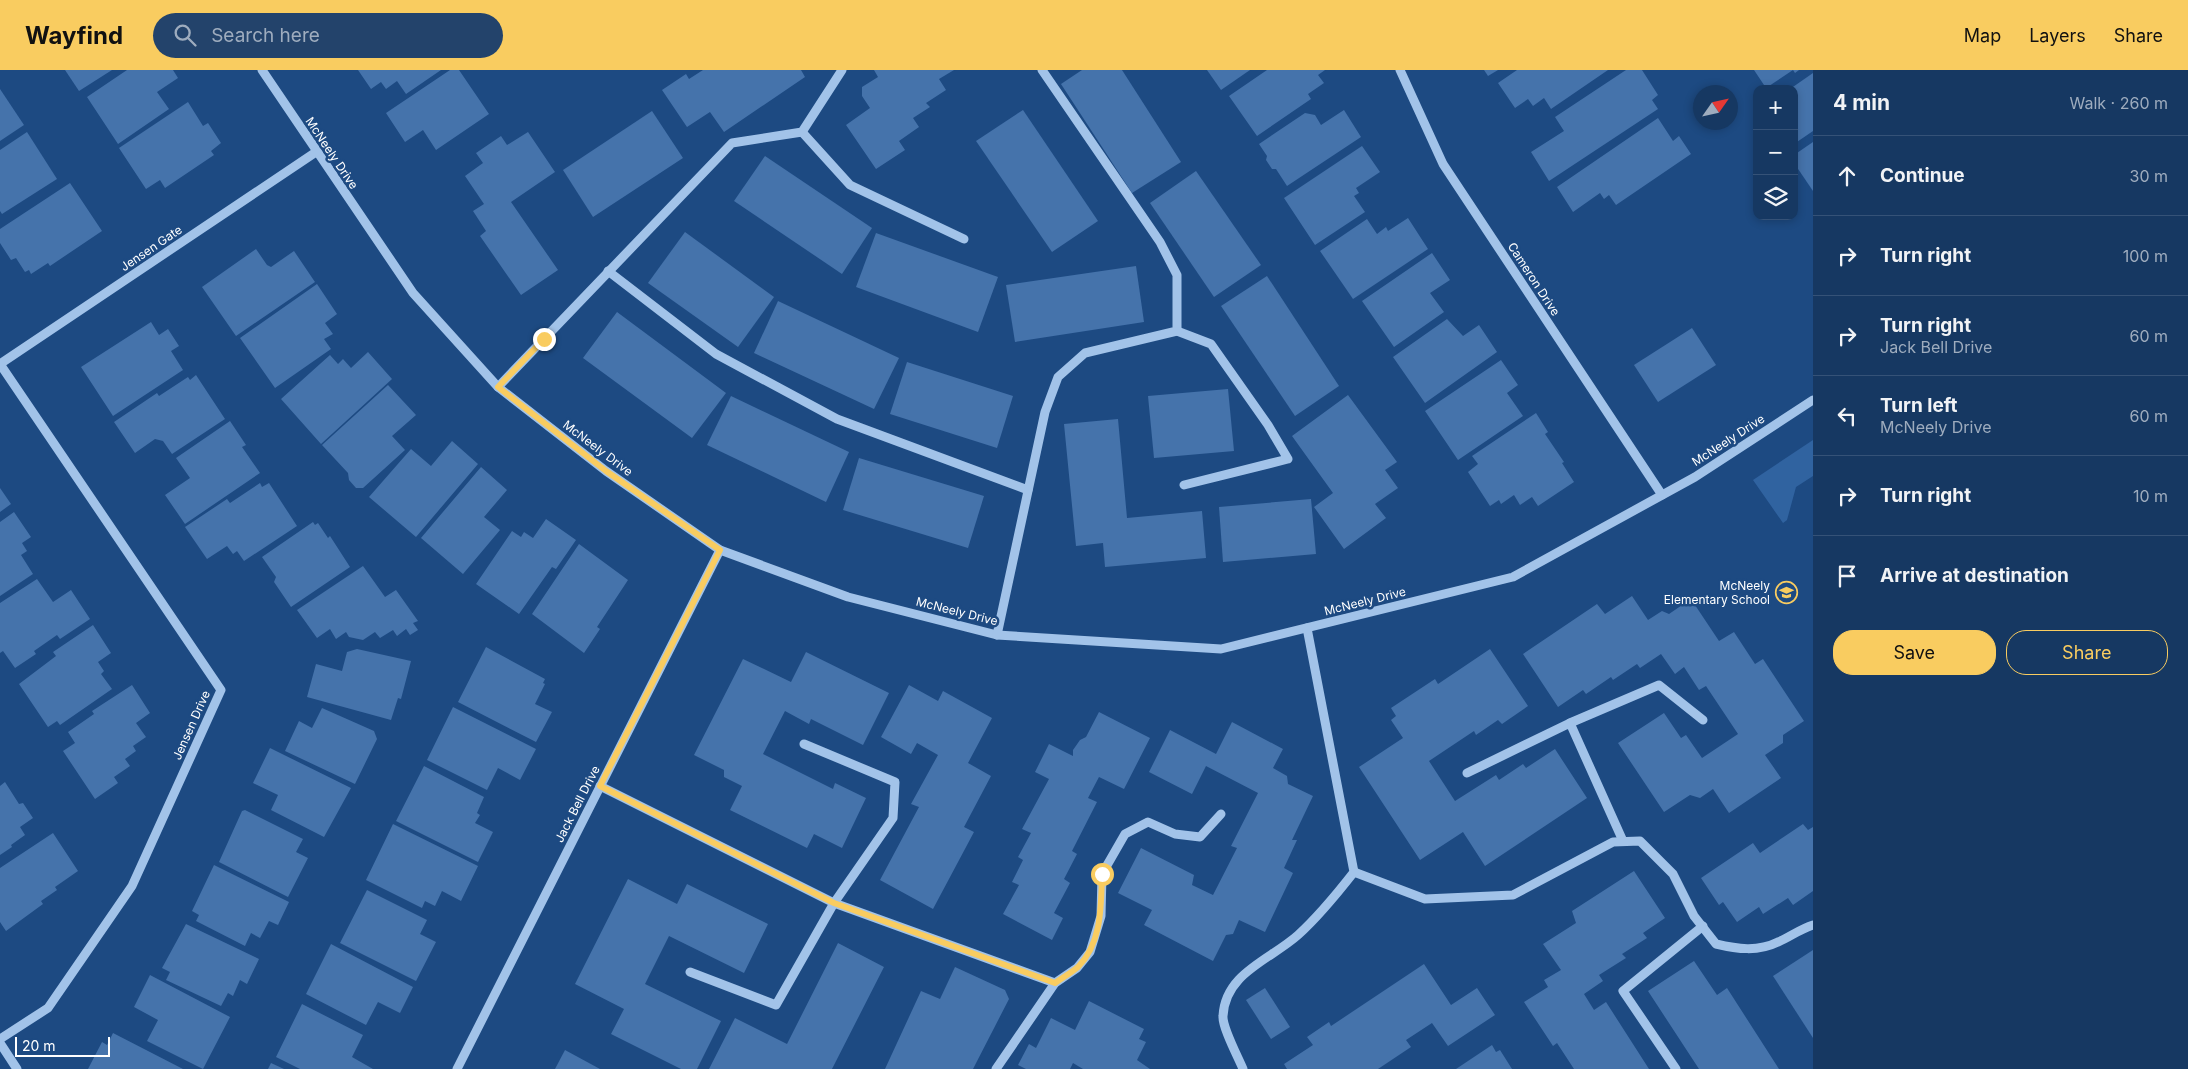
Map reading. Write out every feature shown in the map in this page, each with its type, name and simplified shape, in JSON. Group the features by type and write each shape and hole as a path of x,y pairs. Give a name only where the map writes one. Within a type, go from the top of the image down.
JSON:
{"street":[{"name":"McNeely Drive","path":"262,70 414,294 498,387 606,471 720,550 848,597 997,635 1221,649 1513,577 1695,477 1813,400"},
{"path":"498,387 732,143 802,132 842,70"},
{"path":"1042,70 1160,242 1177,275 1177,331"},
{"name":"Cameron Drive","path":"1400,70 1443,164 1662,495"},
{"path":"802,132 850,185 964,239"},
{"name":"Jensen Gate","path":"0,364 316,152"},
{"path":"608,271 716,354 837,419 1028,490"},
{"path":"997,635 1045,412 1058,377 1085,352 1177,331 1211,344 1268,425 1288,460 1184,485"},
{"name":"Jensen Drive","path":"0,364 221,690 132,886 48,1008 0,1041"},
{"name":"Jack Bell Drive","path":"457,1069 720,550"},
{"path":"1243,1069 1222,1018 1227,994 1247,971 1296,937 1326,907 1354,872 1307,628"},
{"path":"1467,773 1570,723 1659,685 1703,720"},
{"path":"1570,723 1622,841"},
{"path":"690,972 776,1005 834,903 894,818 895,782 804,744"},
{"path":"600,786 834,903 1055,983"},
{"path":"996,1069 1055,983 1077,968 1090,952 1101,916 1102,874 1125,834 1148,822 1175,834 1200,837 1221,814"},
{"path":"1354,872 1425,899 1513,895 1613,842 1640,841 1673,874 1694,916 1716,944 1744,950 1777,943 1800,929 1813,925"},
{"path":"1676,1069 1624,991 1703,926"},
{"path":"0,1041 17,1069"}],"shaded area":[{"path":"1813,440 1813,476 1796,487 1787,520 1783,523 1753,480"}],"building":[{"path":"65,70 112,70 79,91"},
{"path":"127,70 173,70 178,78 157,92 169,109 118,144 87,97"},
{"path":"358,70 441,70 406,94 397,81 386,89 381,82 371,89"},
{"path":"450,70 459,70 489,114 436,150 423,130 405,142 386,113"},
{"path":"703,70 801,70 805,77 724,132 710,112 687,127 662,90 686,74 689,79"},
{"path":"874,70 954,70 939,79 946,90 926,103 930,107 913,118 919,127 899,141 905,150 876,169 846,125 870,108 862,96 862,87 878,77"},
{"path":"1082,70 1122,70 1181,162 1132,193 1061,84"},
{"path":"1207,70 1250,70 1221,90"},
{"path":"1267,70 1325,70 1318,75 1324,83 1308,94 1311,99 1257,136 1229,96"},
{"path":"1484,70 1498,70 1488,76"},
{"path":"1517,70 1608,70 1551,109 1544,98 1533,106 1528,99 1515,108 1498,83"},
{"path":"1626,70 1642,70 1658,95 1652,100 1658,109 1549,181 1531,152 1564,131 1555,117"},
{"path":"1754,70 1793,70 1770,85 1764,85"},
{"path":"1813,73 1813,131 1798,141 1798,85 1796,85"},
{"path":"0,89 24,125 0,141"},
{"path":"188,102 203,126 208,123 221,143 211,151 214,155 165,188 160,180 146,189 119,148"},
{"path":"1023,110 1098,221 1052,252 976,141"},
{"path":"1344,110 1361,137 1287,186 1276,169 1272,169 1266,160 1267,156 1259,144 1305,113 1315,115 1321,125"},
{"path":"652,111 683,158 593,217 563,170"},
{"path":"1658,118 1673,141 1679,136 1691,154 1616,205 1609,195 1604,199 1600,193 1573,212 1557,187"},
{"path":"27,132 57,179 2,214 0,211 0,150"},
{"path":"528,132 555,172 511,202 558,270 521,295 480,236 486,231 473,211 484,204 465,176 483,163 476,153 501,136 507,145"},
{"path":"1813,142 1813,191 1798,169 1798,152"},
{"path":"1362,146 1380,172 1356,188 1359,193 1354,196 1365,212 1315,245 1284,198"},
{"path":"765,156 872,228 842,274 734,201"},
{"path":"1196,171 1261,265 1214,297 1150,203"},
{"path":"70,183 102,231 50,266 48,263 31,274 29,270 25,272 16,258 11,260 0,243 0,229"},
{"path":"1408,218 1428,249 1353,299 1320,251 1367,219 1377,234 1386,227 1388,231"},
{"path":"685,232 774,297 738,347 648,283"},
{"path":"876,233 998,277 978,332 856,287"},
{"path":"256,249 267,265 271,267 294,251 315,282 236,336 202,287"},
{"path":"1432,253 1450,280 1430,293 1444,312 1394,347 1362,301"},
{"path":"1136,266 1144,322 1015,342 1006,285"},
{"path":"1267,276 1339,386 1295,416 1221,306"},
{"path":"317,284 337,314 325,323 333,334 324,339 331,349 275,388 240,338"},
{"path":"778,301 899,358 874,409 754,353"},
{"path":"617,312 726,393 692,438 583,358"},
{"path":"1447,319 1463,336 1479,325 1497,352 1425,403 1393,357"},
{"path":"151,322 159,335 168,329 179,346 171,351 183,370 113,416 81,367"},
{"path":"1692,328 1716,365 1658,402 1634,365"},
{"path":"368,352 392,379 321,444 281,399 330,355 338,364 343,359 351,368"},
{"path":"1501,360 1518,385 1507,393 1523,416 1458,460 1425,411"},
{"path":"907,362 1013,396 997,448 890,414"},
{"path":"196,375 225,419 172,454 163,441 155,439 135,453 114,422 157,393 159,396 188,377 190,380"},
{"path":"388,385 416,415 392,436 405,450 363,488 356,488 349,480 348,473 322,445"},
{"path":"1228,389 1234,451 1154,458 1148,396"},
{"path":"1348,395 1397,462 1385,470 1398,488 1375,504 1386,518 1344,549 1314,507 1333,493 1292,436"},
{"path":"731,396 849,452 826,502 707,445"},
{"path":"1536,413 1548,432 1545,434 1564,462 1562,463 1574,482 1538,506 1532,497 1520,505 1514,495 1501,504 1499,500 1490,506 1468,472 1478,464 1472,456"},
{"path":"1118,419 1127,518 1202,511 1206,558 1105,567 1103,543 1076,546 1064,424"},
{"path":"230,421 246,445 242,447 260,473 185,524 165,495 190,478 176,458"},
{"path":"452,441 478,464 416,537 369,497 411,449 431,466"},
{"path":"859,458 984,496 968,548 843,510"},
{"path":"481,467 507,490 484,517 500,530 463,574 421,538"},
{"path":"260,483 262,487 269,483 297,526 244,561 237,551 233,554 227,546 207,559 185,527 227,499 230,503"},
{"path":"0,488 11,504 0,512"},
{"path":"1311,499 1316,554 1223,562 1219,507"},
{"path":"14,512 31,537 22,543 27,551 21,555 33,574 0,596 0,522"},
{"path":"546,519 576,540 556,569 552,567 519,614 476,584 512,531 521,537 524,532 533,538"},
{"path":"313,522 315,525 318,523 328,538 330,536 350,567 291,607 274,582 276,577 262,557"},
{"path":"579,544 628,580 597,627 600,629 584,653 532,614"},
{"path":"363,566 385,597 396,590 418,621 413,623 418,630 410,635 406,629 397,636 393,630 380,638 375,632 363,640 349,637 346,632 336,639 330,629 317,638 297,610"},
{"path":"37,579 53,602 71,590 90,619 60,639 57,635 34,651 36,654 15,668 3,651 0,653 0,603"},
{"path":"1632,596 1648,620 1662,611 1669,614 1691,599 1719,641 1734,632 1755,664 1763,659 1804,721 1783,735 1783,743 1765,755 1781,778 1729,813 1713,789 1700,798 1690,795 1664,812 1618,743 1664,713 1681,738 1686,735 1702,758 1738,734 1706,686 1699,690 1684,667 1675,674 1661,654 1640,668 1637,664 1613,680 1611,677 1586,694 1583,690 1558,707 1523,654 1597,604 1605,614"},
{"path":"93,625 111,653 98,662 104,671 101,674 112,689 60,725 57,721 48,727 19,684 56,656 53,652"},
{"path":"486,647 545,679 543,683 545,684 535,704 552,712 536,742 458,702"},
{"path":"357,649 411,661 401,699 398,698 391,720 307,697 316,664 342,671 347,652"},
{"path":"1490,649 1528,706 1502,724 1498,720 1476,735 1474,731 1429,761 1455,801 1496,775 1499,780 1523,764 1526,768 1555,749 1587,798 1485,866 1463,832 1420,860 1359,767 1403,738 1391,720 1396,716 1391,708 1435,679 1438,684"},
{"path":"806,652 889,693 863,745 811,719 809,724 785,711 763,754 833,789 835,783 866,798 842,848 814,834 807,848 730,810 742,786 724,777 724,770 694,755 743,659 791,682"},
{"path":"132,685 150,713 136,723 146,737 133,746 136,751 125,759 130,766 114,777 118,783 95,799 63,751 75,743 68,732 94,714 92,711"},
{"path":"909,685 938,701 943,691 992,718 968,763 991,776 964,827 974,832 933,909 880,880 919,807 911,804 938,755 917,743 911,754 881,737"},
{"path":"453,707 536,749 520,780 498,768 487,790 427,760"},
{"path":"322,708 374,731 377,739 355,784 285,751 299,721 312,728"},
{"path":"1099,712 1150,738 1124,789 1099,777 1088,798 1097,802 1072,851 1077,854 1064,879 1070,883 1054,913 1063,918 1052,940 1003,914 1019,885 1012,882 1023,860 1018,857 1031,833 1022,829 1049,779 1035,772 1049,744 1073,756 1073,750 1080,740 1086,737"},
{"path":"1232,722 1283,749 1273,768 1287,776 1288,784 1313,796 1292,840 1297,840 1284,868 1293,873 1265,932 1239,920 1233,934 1226,935 1213,961 1144,925 1152,910 1118,893 1141,848 1194,875 1192,885 1213,895 1237,848 1231,846 1258,793 1206,766 1192,794 1149,772 1170,730 1216,754"},
{"path":"270,748 351,788 324,837 271,810 278,795 253,783"},
{"path":"424,766 484,797 477,813 480,815 475,823 493,832 478,862 396,821"},
{"path":"5,782 19,804 23,803 33,818 20,827 25,835 0,855 0,786"},
{"path":"245,810 303,839 296,852 308,858 288,897 219,862 242,811"},
{"path":"393,824 478,866 461,901 442,891 435,906 425,901 422,908 366,880"},
{"path":"1803,824 1808,830 1813,827 1813,891 1793,905 1788,898 1763,914 1759,907 1737,922 1723,902 1719,905 1701,878 1753,843 1760,853"},
{"path":"53,833 78,871 55,887 57,890 41,901 43,904 6,931 0,922 0,868"},
{"path":"214,865 289,902 278,925 269,921 260,938 251,933 245,946 196,921 199,915 192,911"},
{"path":"1634,871 1665,918 1643,933 1647,938 1622,954 1626,958 1599,975 1603,981 1584,994 1594,1010 1606,1002 1649,1069 1574,1069 1557,1043 1553,1046 1524,1002 1548,987 1544,980 1561,970 1543,944 1576,923 1572,911"},
{"path":"628,879 677,904 687,884 768,924 744,973 669,936 645,984 721,1021 697,1069 681,1069 611,1034 624,1009 575,984"},
{"path":"367,890 427,920 420,934 436,942 416,981 340,943"},
{"path":"186,924 259,959 247,984 240,980 233,996 228,993 221,1006 166,980 170,972 162,968"},
{"path":"838,943 884,967 832,1069 709,1069 735,1018 787,1044"},
{"path":"331,944 413,987 400,1013 378,1002 366,1025 306,994"},
{"path":"1813,950 1813,1038 1773,976"},
{"path":"1694,961 1717,995 1727,988 1779,1069 1699,1069 1648,991"},
{"path":"1424,964 1451,1005 1477,988 1495,1015 1448,1046 1432,1023 1406,1040 1411,1047 1378,1069 1287,1069 1284,1064 1313,1045 1307,1037 1329,1022 1331,1026"},
{"path":"955,967 1005,990 1009,999 973,1069 885,1069 921,991 940,999"},
{"path":"150,975 230,1017 203,1069 147,1041 158,1020 134,1007"},
{"path":"1265,988 1290,1027 1271,1039 1246,1000"},
{"path":"1089,1001 1144,1029 1139,1039 1146,1042 1137,1060 1150,1069 1083,1069 1073,1063 1070,1069 1026,1069 1018,1065 1029,1044 1036,1048 1051,1018 1075,1030"},
{"path":"302,1004 363,1035 352,1057 373,1069 300,1069 276,1057"},
{"path":"113,1033 183,1069 88,1069 102,1042 107,1045"},
{"path":"1492,1045 1496,1052 1500,1050 1512,1069 1456,1069"},
{"path":"565,1050 600,1069 555,1069"},
{"path":"271,1063 284,1069 268,1069"}],"place":[{"name":"McNeely Elementary School","path":"1786,592"}],"route":[{"path":"544,339 498,387 606,471 720,550 600,786 834,903 1055,983 1077,968 1090,952 1101,916 1102,874"}]}
